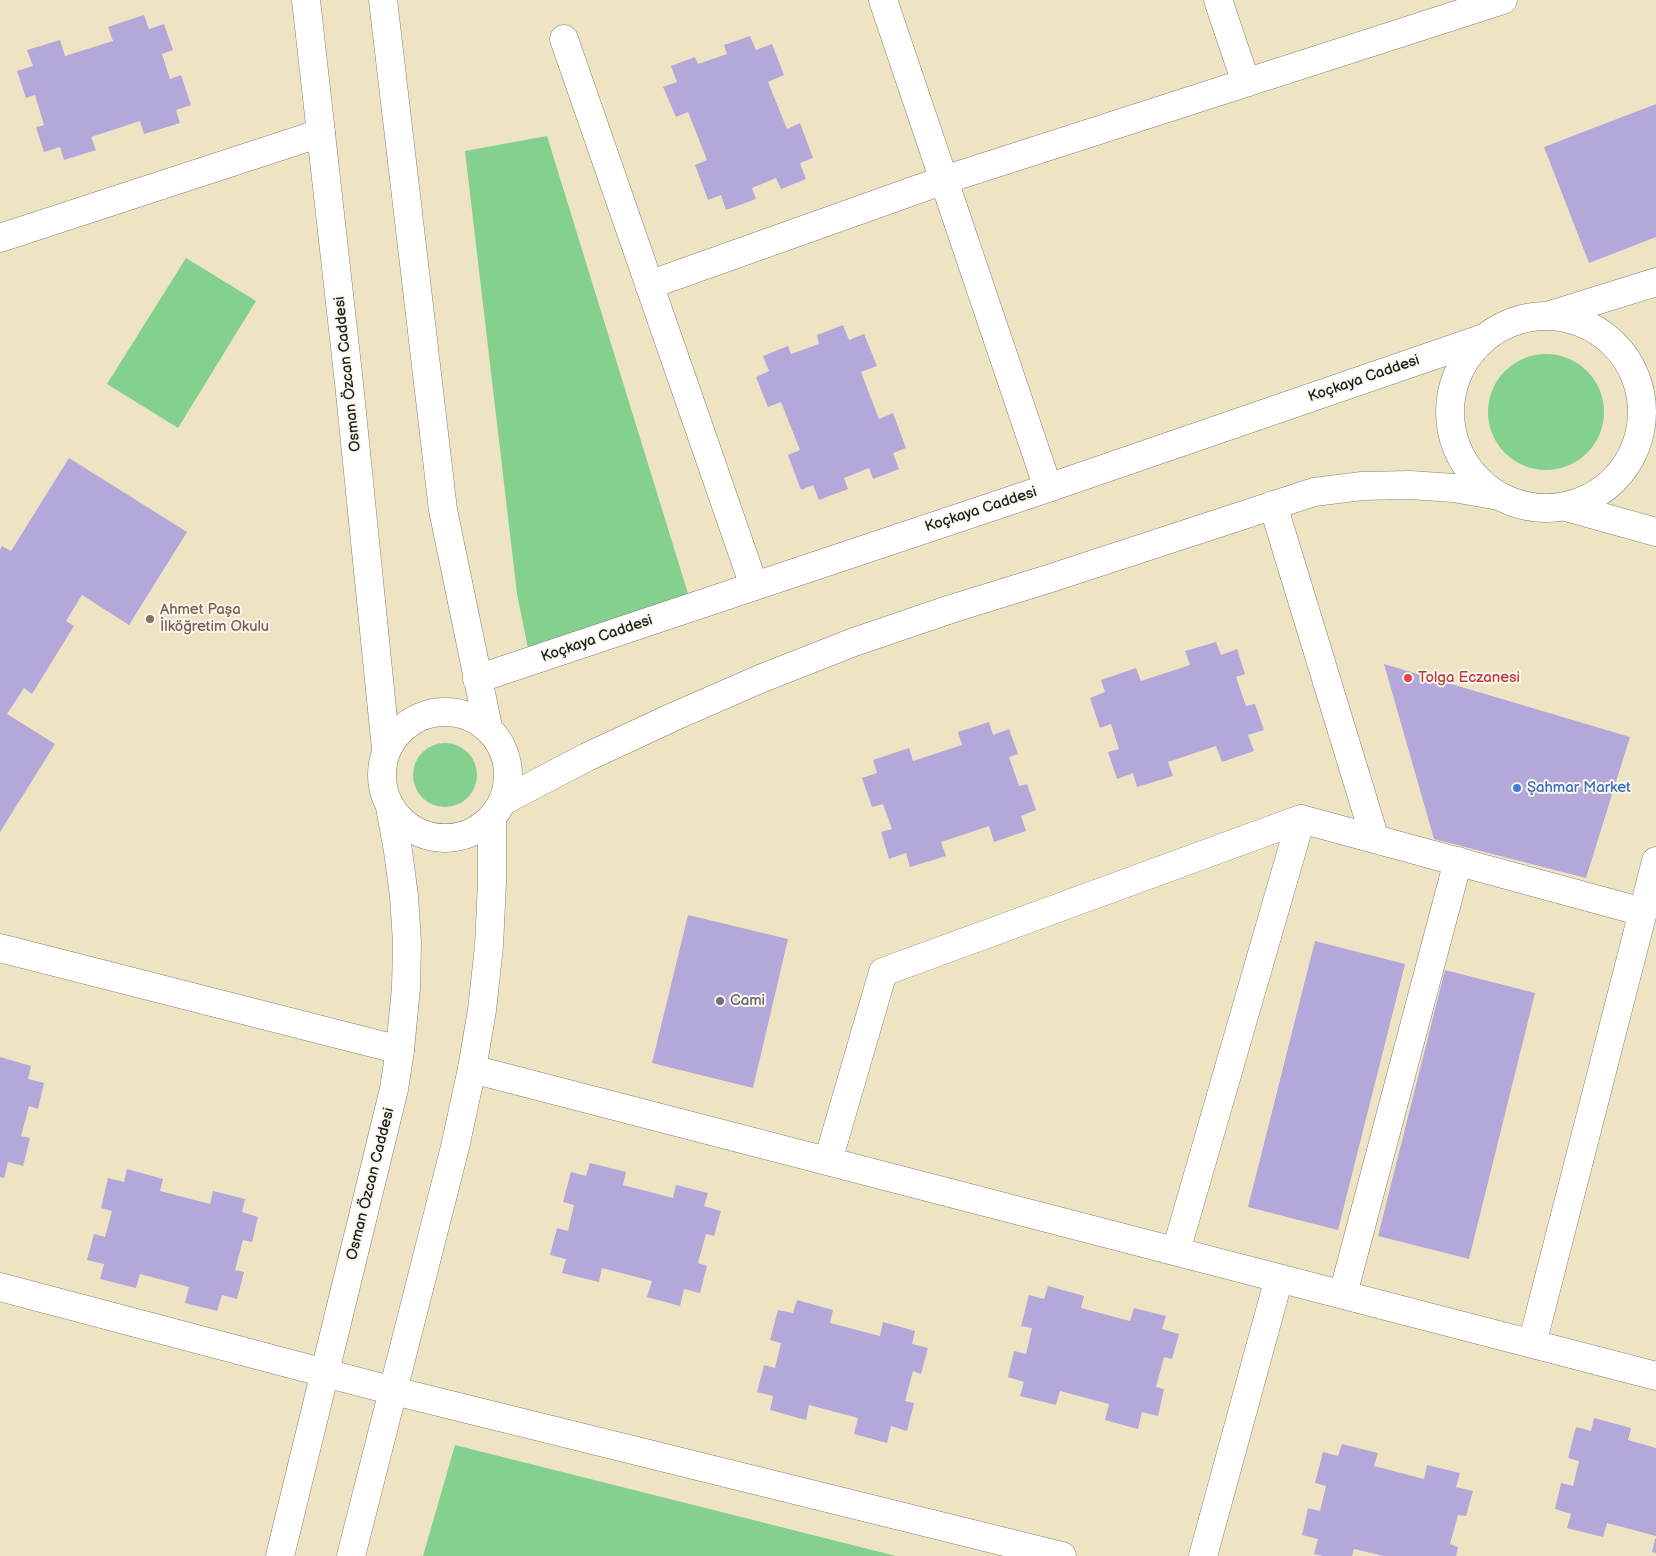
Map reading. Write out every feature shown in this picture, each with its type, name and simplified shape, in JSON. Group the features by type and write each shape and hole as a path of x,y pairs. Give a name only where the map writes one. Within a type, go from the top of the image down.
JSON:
{"street":[{"name":"Osman Özcan Caddesi","path":"306,0 350,383 386,749"},
{"path":"383,0 443,510 488,728"},
{"path":"883,0 1048,488"},
{"path":"1218,0 1246,83"},
{"path":"649,285 944,180 1503,0"},
{"path":"564,40 754,586"},
{"path":"0,238 321,133"},
{"path":"1548,316 1656,282"},
{"path":"351,1556 455,1147 472,1069 482,1010 489,946 498,809 508,782 507,762 500,743 488,728 471,716 452,712 432,713 413,719 398,732 386,749 382,768 382,788 390,807 402,822 419,833 438,838 458,837 476,830 498,809 587,757 760,679 854,642 951,608 1048,579 1314,492 1362,486 1410,485 1454,488 1499,496 1520,505 1543,509 1566,507 1588,499 1608,486 1624,470 1635,449 1641,427 1649,413 1642,404 1637,381 1626,360 1612,342 1593,328 1572,319 1548,316 1525,318 1504,326 1484,338 1468,355 1457,375 1451,397 1450,421 1454,444 1465,464 1480,482 1499,496"},
{"name":"Koçkaya Caddesi","path":"477,679 1048,488 1484,338"},
{"path":"1273,505 1375,839"},
{"path":"1566,507 1656,532"},
{"name":"Osman Özcan Caddesi","path":"280,1556 394,1089 400,1050 406,988 406,942 404,896 390,807"},
{"path":"1176,1251 1301,819"},
{"path":"828,1161 883,972 1301,819 1643,912"},
{"path":"1344,1294 1458,861"},
{"path":"1532,1344 1656,861"},
{"path":"0,948 400,1050"},
{"path":"472,1069 1656,1376"},
{"path":"1203,1556 1279,1278"},
{"path":"0,1287 394,1391 1062,1556"}],"green space":[{"path":"547,136 694,613 532,668 517,594 465,151"},
{"path":"186,258 256,301 178,428 107,384"},
{"path":"1546,354 1568,359 1587,371 1599,390 1604,412 1599,434 1587,453 1568,465 1546,470 1524,465 1505,453 1493,434 1488,412 1493,390 1505,371 1524,359"},
{"path":"445,743 463,749 471,757 477,775 471,793 463,801 445,807 427,801 419,793 413,775 419,757 427,749"},
{"path":"455,1445 896,1556 423,1556"}],"building":[{"path":"144,15 149,29 164,24 173,50 162,54 170,79 181,75 191,105 176,110 180,123 144,134 140,121 91,137 96,150 64,160 60,147 44,152 36,127 44,125 35,95 26,98 17,71 33,66 27,50 60,40 65,56 113,41 108,27"},
{"path":"750,36 756,50 772,44 784,75 768,82 787,129 800,123 813,158 800,163 806,179 781,189 776,178 752,188 756,199 726,210 721,195 708,200 695,165 707,160 688,112 676,117 663,87 677,82 671,66 695,57 698,64 727,54 724,45"},
{"path":"1656,104 1656,237 1589,263 1544,147"},
{"path":"843,325 849,340 864,334 877,366 861,372 879,419 893,413 906,448 893,453 899,469 873,479 869,468 844,478 848,489 819,500 813,485 801,490 788,455 800,450 781,402 768,407 756,377 769,371 763,356 788,346 791,354 819,344 817,335"},
{"path":"69,458 187,532 129,625 82,595 66,621 74,626 32,694 24,688 7,714 55,744 0,832 0,550 2,546 11,551"},
{"path":"1216,642 1221,655 1237,649 1245,674 1236,677 1246,706 1255,704 1264,730 1248,735 1254,751 1222,762 1216,746 1168,762 1173,776 1137,787 1133,773 1117,779 1108,752 1119,749 1111,724 1100,728 1090,698 1105,692 1101,680 1136,668 1141,681 1190,665 1185,651"},
{"name":"Şahmar Market","path":"1384,664 1630,737 1586,878 1434,839"},
{"path":"989,722 993,735 1009,729 1018,754 1009,757 1019,786 1027,784 1036,810 1021,816 1026,831 994,842 989,826 941,842 946,856 910,867 906,853 889,859 881,832 892,829 883,804 872,807 862,778 877,773 873,760 909,748 913,761 962,745 958,732"},
{"name":"Cami","path":"688,915 788,939 753,1088 652,1063"},
{"path":"1315,941 1405,964 1338,1230 1248,1207"},
{"path":"1445,970 1535,993 1469,1259 1378,1236"},
{"path":"0,1057 31,1066 28,1079 44,1083 38,1109 29,1106 21,1136 30,1138 23,1166 8,1162 4,1178 0,1177"},
{"path":"590,1163 626,1172 623,1185 673,1198 676,1185 708,1193 704,1206 721,1211 714,1236 706,1234 698,1263 707,1266 700,1293 684,1289 680,1306 647,1297 652,1281 602,1268 599,1282 562,1273 566,1259 550,1255 557,1228 568,1231 574,1205 563,1202 571,1172 586,1176"},
{"path":"127,1169 163,1179 160,1191 210,1204 213,1191 245,1199 242,1212 258,1217 252,1242 243,1240 235,1270 244,1272 237,1299 222,1295 217,1311 185,1303 189,1287 140,1274 136,1288 100,1279 104,1264 87,1260 94,1234 105,1237 112,1211 101,1208 108,1178 124,1182"},
{"path":"1048,1286 1084,1296 1081,1308 1130,1321 1134,1308 1166,1316 1162,1329 1179,1334 1172,1359 1164,1357 1156,1387 1164,1389 1158,1416 1142,1412 1138,1429 1105,1420 1109,1404 1060,1391 1056,1405 1020,1396 1024,1382 1008,1377 1014,1351 1026,1354 1032,1328 1021,1326 1029,1295 1044,1299"},
{"path":"797,1300 833,1310 830,1323 880,1336 883,1322 915,1331 912,1344 928,1348 921,1374 913,1371 905,1401 914,1403 907,1431 891,1426 887,1443 854,1434 858,1418 809,1405 806,1420 770,1410 773,1396 757,1392 764,1365 775,1368 781,1343 770,1340 778,1310 793,1313"},
{"path":"1594,1418 1631,1428 1628,1440 1656,1448 1656,1536 1607,1523 1603,1537 1567,1528 1571,1514 1555,1509 1561,1483 1573,1486 1579,1461 1568,1458 1576,1427 1591,1431"},
{"path":"1342,1444 1378,1453 1374,1466 1424,1479 1427,1465 1460,1473 1456,1487 1473,1491 1466,1516 1458,1515 1450,1544 1458,1547 1456,1556 1384,1556 1354,1549 1352,1556 1314,1554 1318,1539 1302,1535 1308,1508 1320,1511 1326,1486 1315,1483 1323,1452 1338,1456"},
{"path":"1656,1539 1656,1553 1652,1552"}],"place":[{"name":"Ahmet Paşa İlköğretim Okulu","path":"150,619"},
{"name":"Tolga Eczanesi","path":"1408,678"},
{"name":"Şahmar Market","path":"1517,788"},
{"name":"Cami","path":"720,1001"}]}
